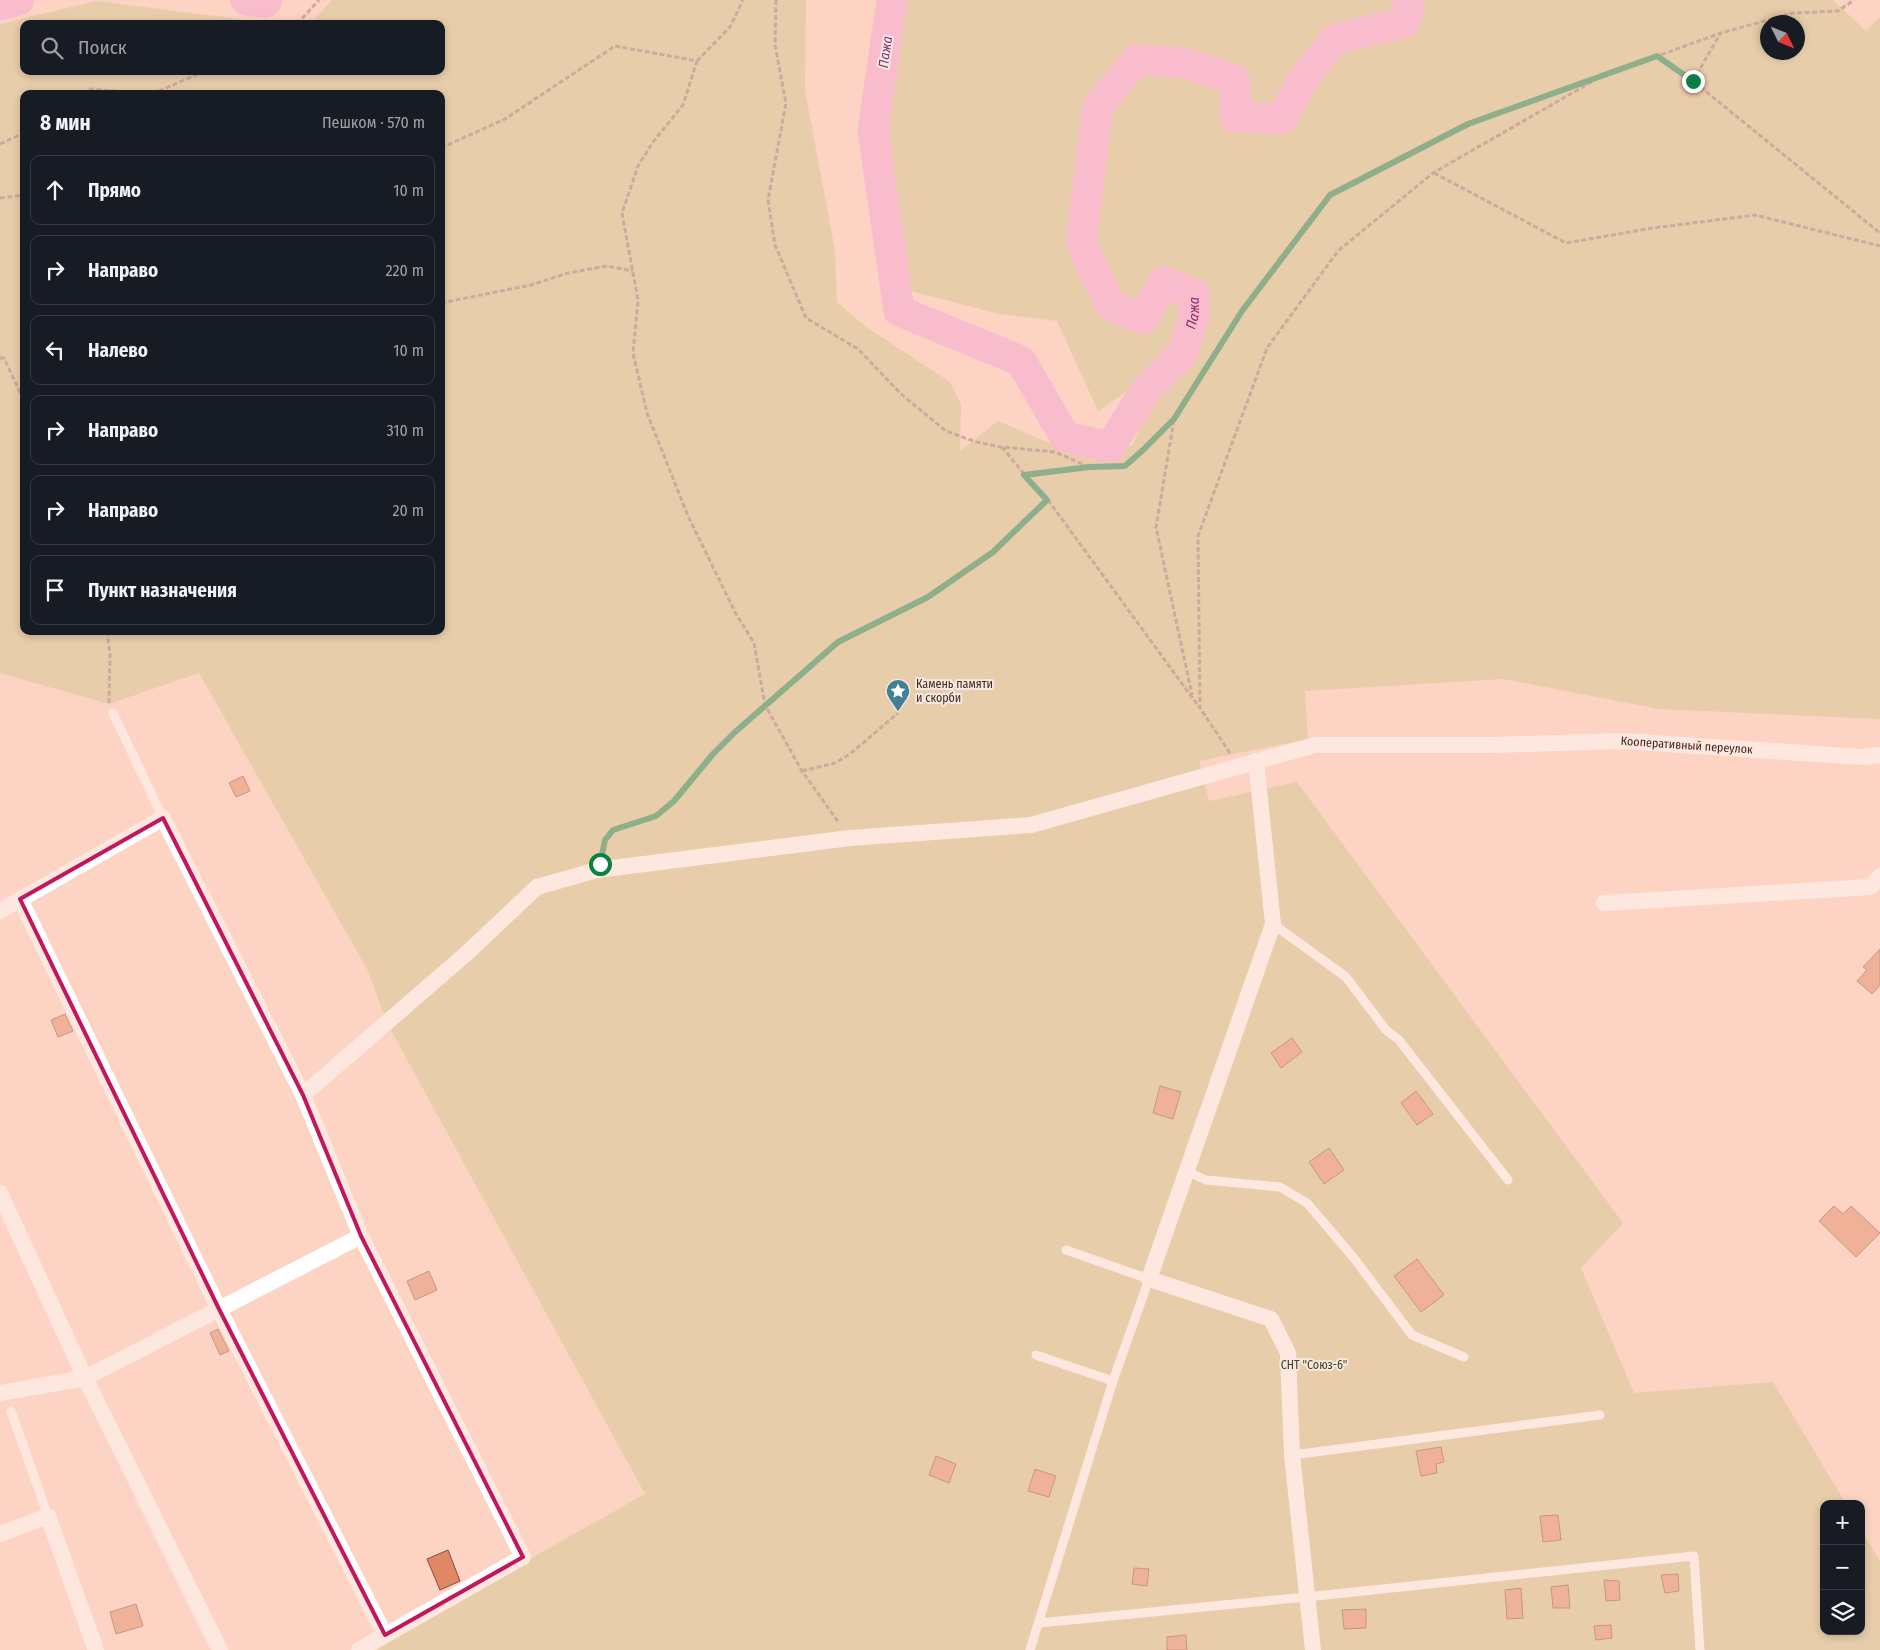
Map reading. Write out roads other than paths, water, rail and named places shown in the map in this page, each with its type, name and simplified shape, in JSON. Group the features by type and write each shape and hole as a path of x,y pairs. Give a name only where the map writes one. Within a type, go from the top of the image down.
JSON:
{"street":[{"name":"Кооперативный переулок","path":"303,1095 466,953 537,887 597,870 850,838 1031,825 1315,745 1493,745 1623,741 1862,757 1880,755"},
{"path":"1256,762 1273,924 1149,1279 1271,1319 1288,1352 1292,1455 1313,1650"},
{"path":"0,910 163,818 303,1095 360,1236 523,1557 359,1650"},
{"path":"1604,903 1871,887 1880,876"},
{"path":"20,899 219,1309 385,1635"},
{"path":"0,1193 86,1378 220,1650"},
{"path":"0,1393 86,1378 360,1236"},
{"path":"0,1534 48,1516 96,1650"}],"lane":[{"path":"113,713 163,818"},
{"path":"1273,924 1346,977 1386,1030 1398,1040 1508,1180"},
{"path":"1186,1171 1206,1180 1280,1187 1307,1203 1353,1257 1412,1335 1464,1357"},
{"path":"1030,1650 1113,1382 1149,1279 1066,1250"},
{"path":"1036,1355 1113,1382"},
{"path":"11,1411 48,1516"},
{"path":"1292,1455 1600,1415"},
{"path":"1039,1623 1694,1556 1700,1650"}],"waterway":[{"name":"Пажа","path":"0,5 19,0"},
{"name":"Пажа","path":"246,0 265,2 267,0"},
{"name":"Пажа","path":"892,0 873,131 899,311 1021,361 1065,437 1110,447 1144,393 1182,354 1194,315 1194,294 1163,282 1143,319 1110,305 1081,243 1098,106 1136,60 1186,63 1235,80 1235,117 1281,119 1305,76 1336,39 1405,22 1410,0"}],"place":[{"name":"Камень памяти и скорби","path":"898,712"}],"park label":[{"name":"СНТ \"Союз-6\"","path":"1314,1365"}]}
